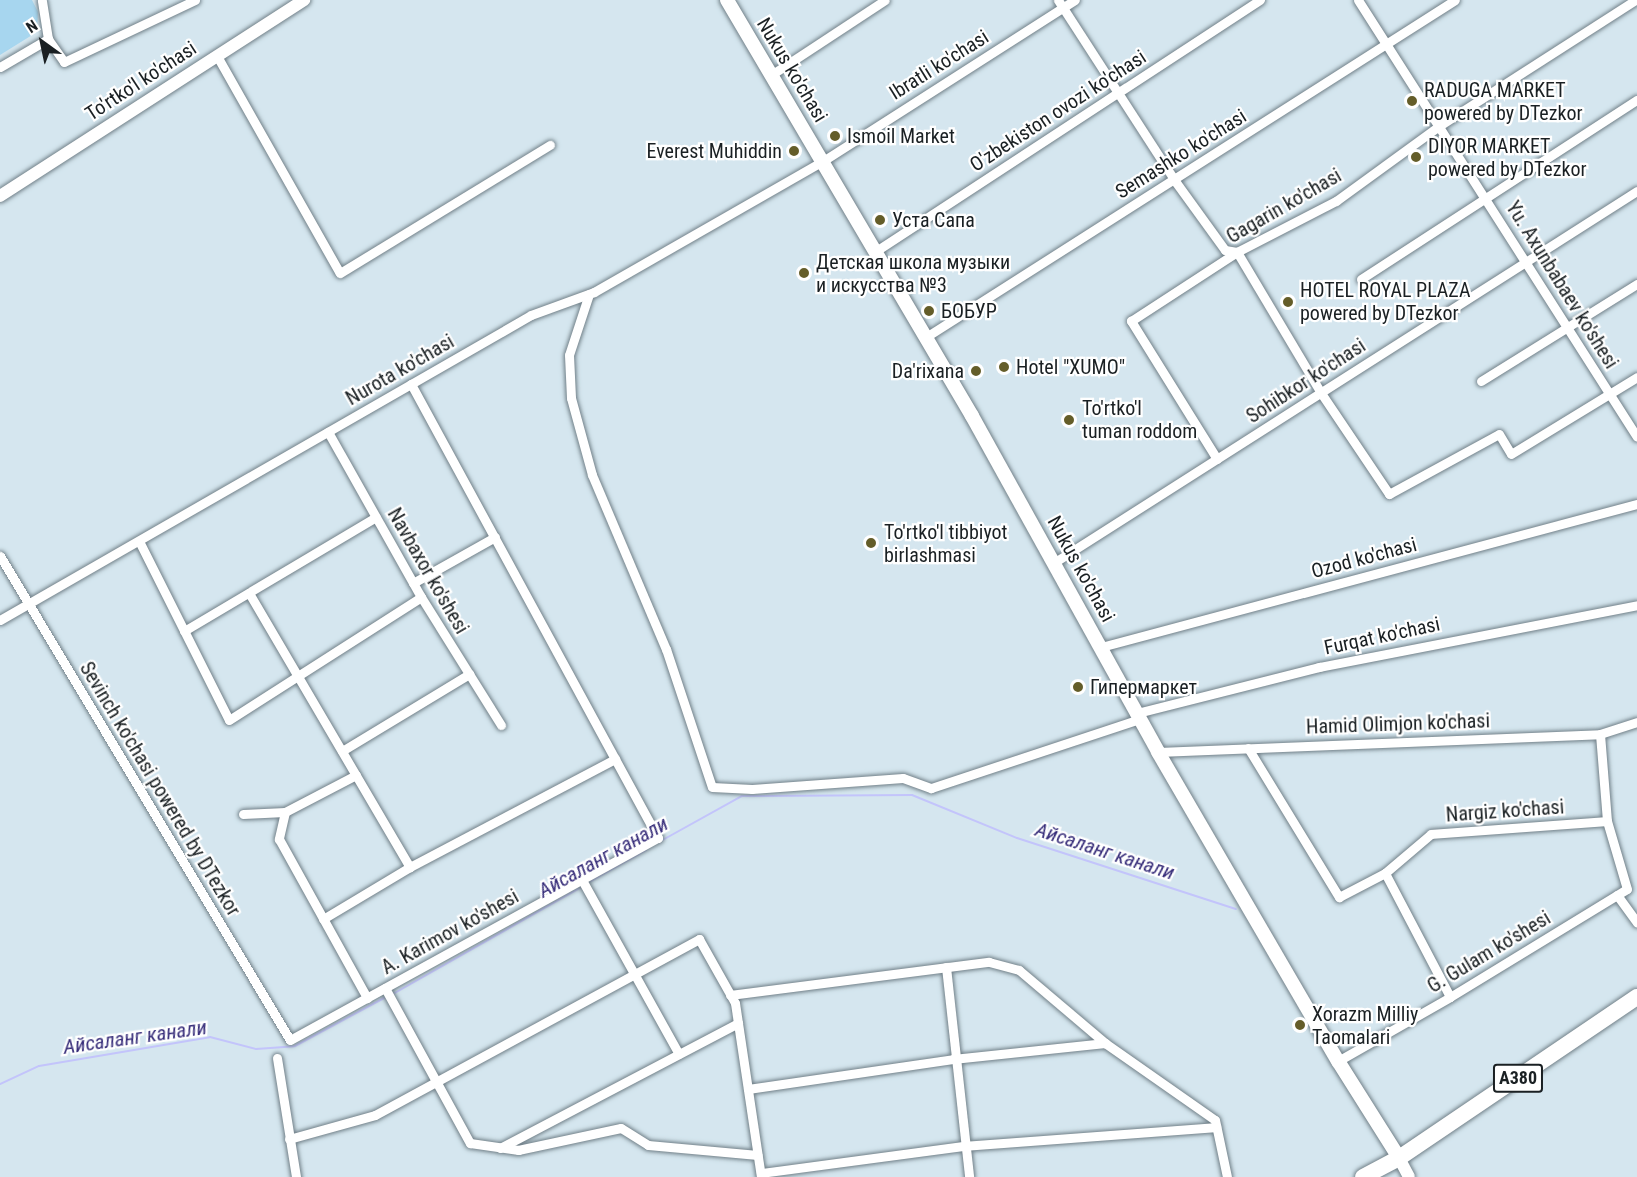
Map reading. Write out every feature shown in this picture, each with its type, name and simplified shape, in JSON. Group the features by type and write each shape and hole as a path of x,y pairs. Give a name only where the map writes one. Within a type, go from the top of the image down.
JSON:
{"highway":[{"name":"A380","path":"1364,1177 1399,1158 1637,997"}],"main road":[{"name":"Nukus ko'chasi","path":"727,0 876,251 1055,562 1158,752 1338,1061 1399,1158"}],"street":[{"path":"42,0 48,39 64,62 195,0"},
{"name":"To'rtko'l ko'chasi","path":"0,196 304,0"},
{"path":"771,75 885,0"},
{"name":"Ibratli ko'chasi","path":"823,161 1061,4 1075,0"},
{"name":"O'zbekiston ovozi ko'chasi","path":"876,251 1260,0"},
{"name":"Yu. Axunbabaev ko'shesi","path":"1358,0 1637,437"},
{"name":"Semashko ko'chasi","path":"926,337 1175,181 1455,0"},
{"name":"Gagarin ko'chasi","path":"1217,459 1131,321 1238,252 1336,201 1439,126 1635,0"},
{"path":"1061,4 1175,181 1225,250 1238,252 1321,393 1389,494 1499,435 1511,454 1637,377"},
{"path":"0,67 48,39"},
{"path":"217,56 340,273 550,145"},
{"path":"1361,279 1637,100"},
{"name":"Nurota ko'chasi","path":"0,620 531,315 589,294 823,161"},
{"name":"Sohibkor ko'chasi","path":"1055,562 1637,191"},
{"path":"1481,381 1637,284"},
{"name":"Furqat ko'chasi","path":"589,294 569,355 571,398 592,475 666,648 712,787 752,789 903,778 931,788 1138,716 1319,667 1637,605"},
{"path":"323,919 410,867 615,759 411,384"},
{"name":"Navbaxor ko'shesi","path":"328,432 421,597 501,726"},
{"name":"Ozod ko'chasi","path":"1101,646 1637,504"},
{"path":"184,632 376,517"},
{"path":"413,583 495,537"},
{"path":"139,541 229,720 299,678 421,597"},
{"name":"Sevinch ko'chasi powered by DTezkor","path":"0,556 290,1040"},
{"path":"249,593 410,867"},
{"path":"342,751 469,674"},
{"name":"Hamid Olimjon ko'chasi","path":"1158,752 1600,734 1637,722"},
{"path":"1600,734 1607,821"},
{"name":"Nargiz ko'chasi","path":"1248,748 1339,897 1385,873 1431,834 1607,821"},
{"name":"A. Karimov ko'shesi","path":"290,1040 658,838 615,759"},
{"path":"243,814 285,812 356,775"},
{"path":"285,812 279,839 366,998"},
{"name":"G. Gulam ko'shesi","path":"1338,1061 1450,998 1627,888 1607,821"},
{"path":"1385,873 1450,998"},
{"path":"582,880 679,1054"},
{"path":"1617,895 1637,923"},
{"path":"289,1139 375,1115 635,977 699,939 730,995 738,1023 761,1175 964,1146 1216,1127"},
{"path":"730,995 989,962 1019,970 1105,1043 1215,1120 1227,1177"},
{"path":"946,968 953,1059 969,1177"},
{"path":"385,988 470,1143 518,1150 621,1128 648,1145 758,1155"},
{"path":"500,1148 738,1023"},
{"path":"748,1089 953,1059 1105,1043"},
{"path":"277,1058 296,1177"},
{"path":"1399,1158 1409,1177"}],"shaded area":[{"path":"0,0 32,0 38,12 37,32 0,55"}],"waterway":[{"name":"Айсаланг канали","path":"659,842 742,796 912,795 1017,838 1236,909"},
{"name":"Айсаланг канали","path":"586,884 646,850"},
{"name":"Айсаланг канали","path":"393,994 581,887"},
{"name":"Айсаланг канали","path":"0,1084 39,1066 210,1037 256,1049 295,1046 388,996"}],"place":[{"name":"RADUGA MARKET powered by DTezkor","path":"1412,101"},
{"name":"Ismoil Market","path":"835,136"},
{"name":"Everest Muhiddin","path":"794,151"},
{"name":"DIYOR MARKET powered by DTezkor","path":"1416,157"},
{"name":"Уста Сапа","path":"880,220"},
{"name":"Детская школа музыки и искусства №3","path":"804,273"},
{"name":"HOTEL ROYAL PLAZA powered by DTezkor","path":"1288,302"},
{"name":"БОБУР","path":"929,311"},
{"name":"Hotel \"XUMO\"","path":"1004,367"},
{"name":"Da'rixana","path":"976,371"},
{"name":"To'rtko'l tuman roddom","path":"1069,420"},
{"name":"To'rtko'l tibbiyot birlashmasi","path":"871,543"},
{"name":"Гипермаркет","path":"1078,687"},
{"name":"Xorazm Milliy Taomalari","path":"1300,1025"}]}
